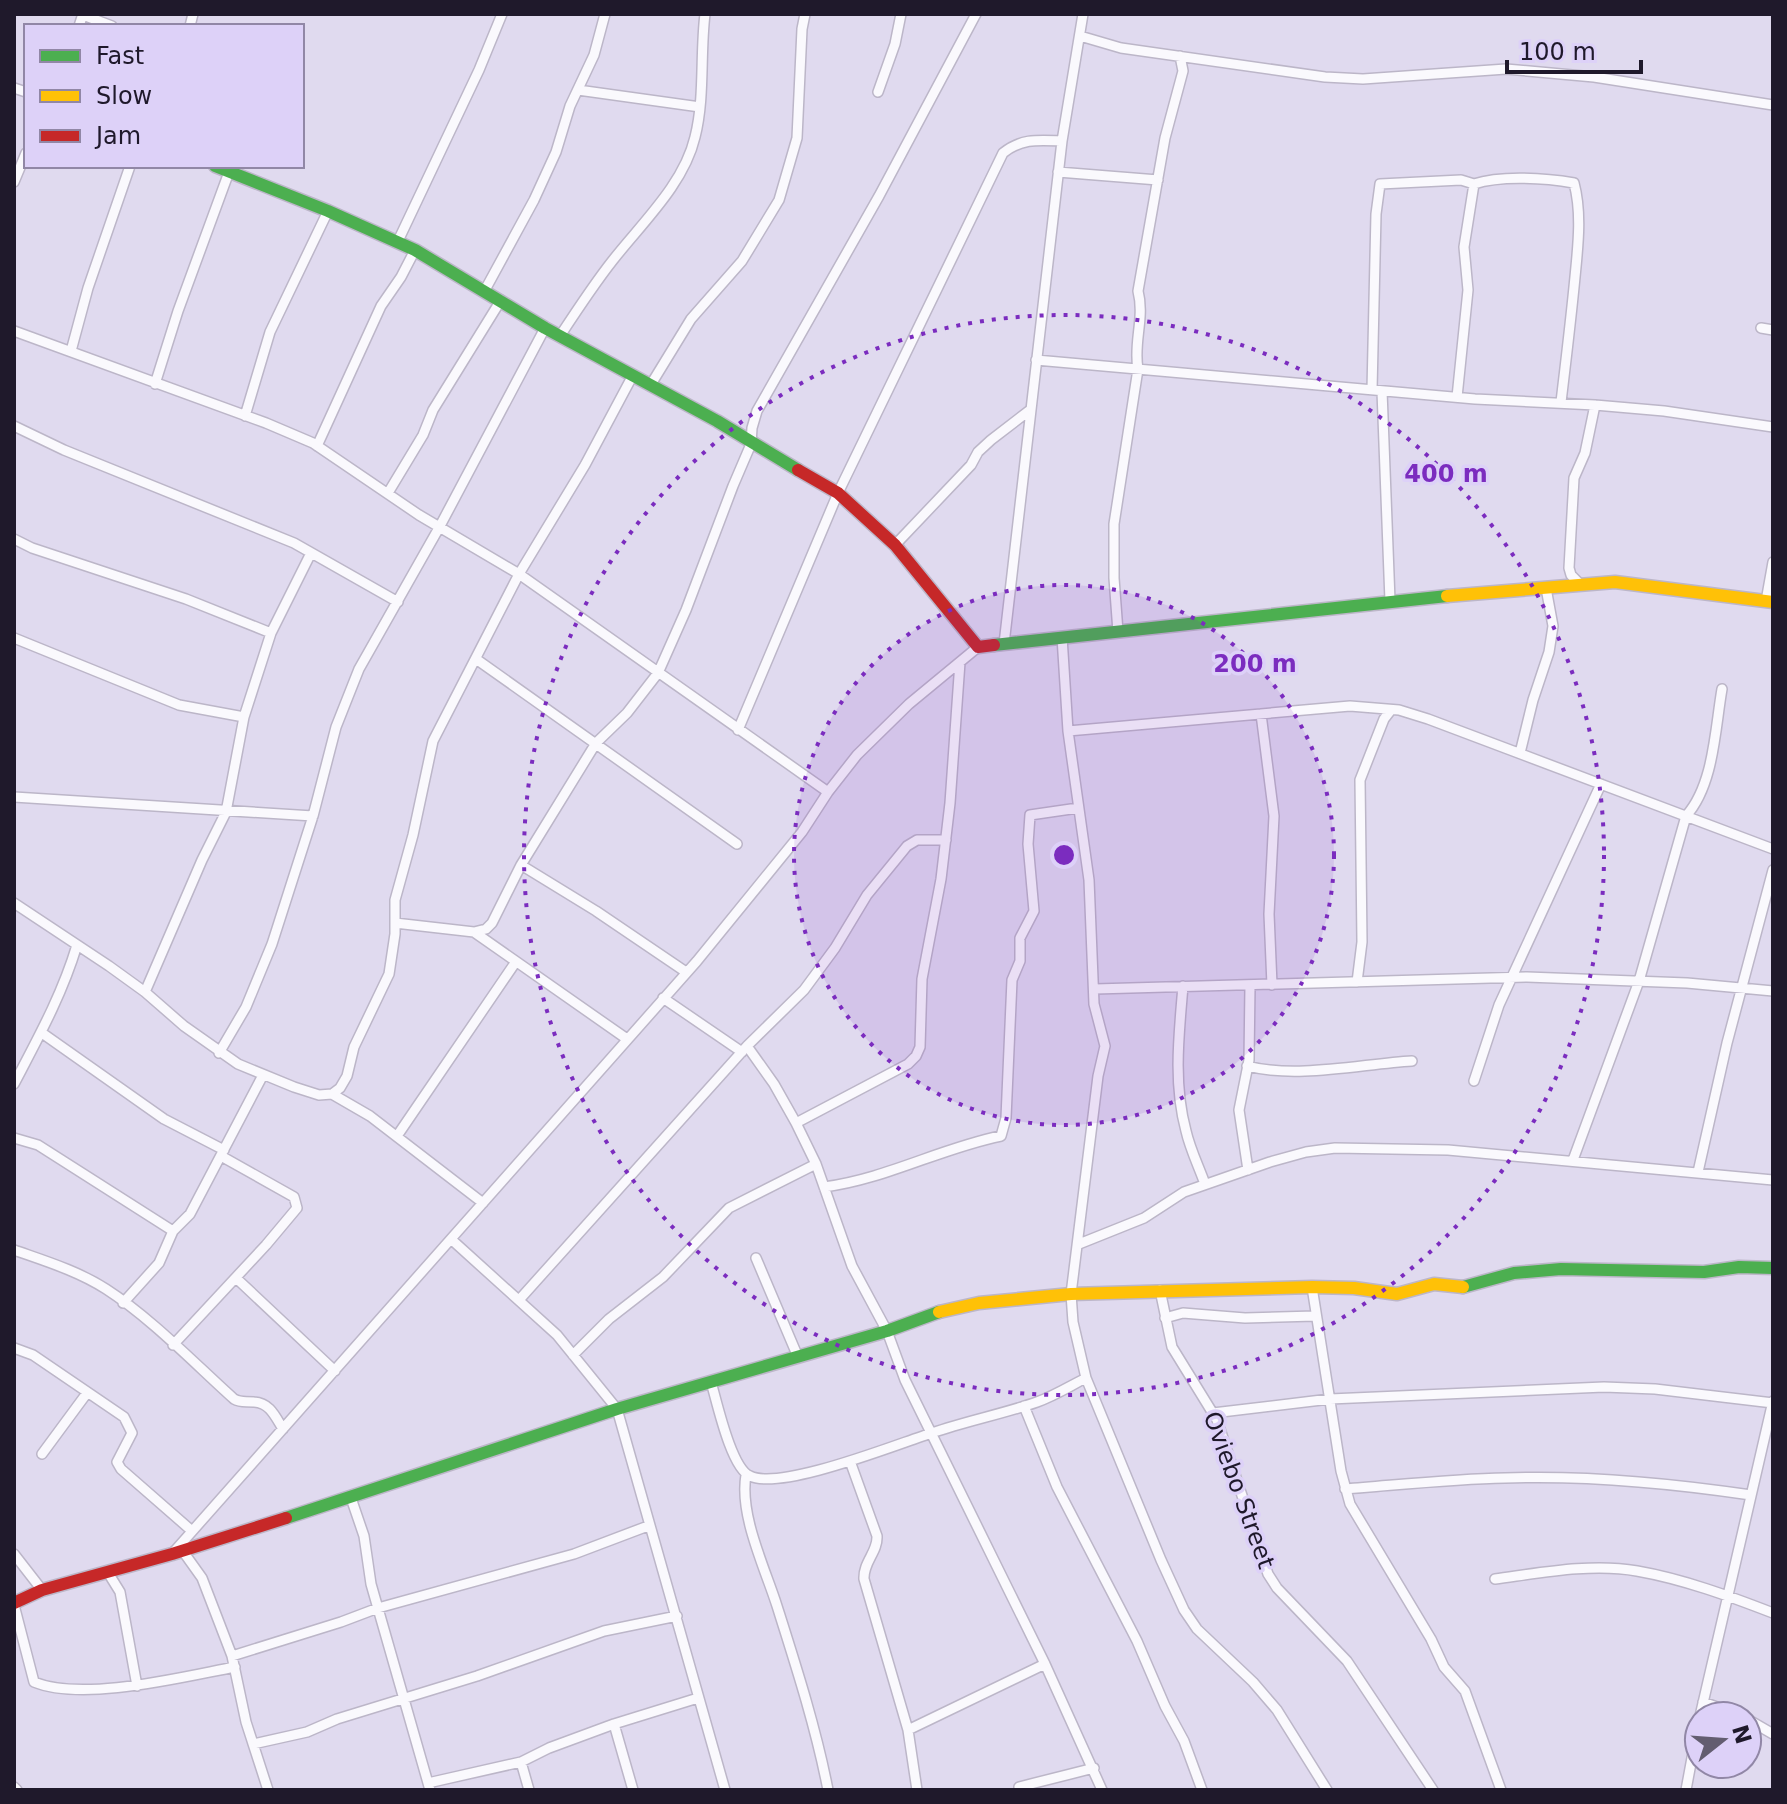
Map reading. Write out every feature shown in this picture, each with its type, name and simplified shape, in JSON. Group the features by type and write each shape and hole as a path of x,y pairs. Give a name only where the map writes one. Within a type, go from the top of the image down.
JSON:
{"street":[{"path":"398,241 479,70 502,14"},
{"path":"485,290 556,152 594,55 605,14"},
{"path":"560,336 611,263 668,192 687,161 696,137 700,107 705,14"},
{"path":"650,386 691,319 742,261 779,200 797,138 805,14"},
{"path":"878,92 895,44 901,14"},
{"path":"395,923 474,932 486,929 521,865 596,743 627,713 658,673 751,444 757,411 879,196 976,14"},
{"path":"1004,644 1058,172 1083,14"},
{"path":"83,15 107,24"},
{"path":"1080,36 1121,48 1325,77 1363,79 1506,69 1594,77 1773,105"},
{"path":"1118,632 1114,524 1138,369 1135,354 1142,307 1138,291 1165,138 1183,71 1180,56"},
{"path":"578,90 700,107"},
{"path":"738,730 838,493 1003,153 1016,143 1034,139 1062,141"},
{"path":"14,182 24,158"},
{"path":"71,351 88,288 129,168"},
{"path":"220,168 398,241 545,328 717,421 838,493 895,545 978,647"},
{"path":"155,384 182,298 229,172"},
{"path":"1058,172 1158,180"},
{"path":"1390,601 1377,390 1376,214 1380,184 1461,180 1474,184 1503,178 1574,183 1578,199 1578,239 1561,402"},
{"path":"1457,397 1468,290 1464,247 1474,184"},
{"path":"245,416 270,332 328,211"},
{"path":"317,446 381,306 415,250"},
{"path":"388,493 403,472 433,410 501,300"},
{"path":"219,1053 246,1007 272,944 313,816 336,727 359,669 440,526 545,328"},
{"path":"1761,328 1773,330"},
{"path":"14,331 245,416 317,446 519,574 828,792"},
{"path":"1036,360 1457,397 1664,411 1773,427"},
{"path":"332,1094 347,1076 354,1047 389,974 395,900 433,741 519,574 585,465 633,375"},
{"path":"1581,585 1571,575 1569,568 1574,478 1585,453 1595,405"},
{"path":"895,545 971,465 978,452 1030,410"},
{"path":"14,426 64,450 281,538 398,602"},
{"path":"14,539 32,548 186,599 271,633"},
{"path":"145,992 226,812 244,717 271,633 311,553"},
{"path":"177,1552 192,1531 686,972 802,832 857,755 909,704 978,647 1390,601 1615,582 1769,602 1773,562"},
{"path":"1520,753 1549,652 1553,626 1546,588"},
{"path":"1062,637 1068,731 1089,880 1094,1004 1105,1046 1098,1076 1071,1294 1073,1322 1086,1378 1184,1610 1197,1629 1253,1682 1277,1710 1327,1790"},
{"path":"14,638 179,705 244,717"},
{"path":"476,659 737,844"},
{"path":"796,1123 908,1064 920,1047 922,979 946,840 960,662"},
{"path":"1573,1160 1639,981 1686,816 1695,806 1705,779 1722,689"},
{"path":"1068,731 1350,706 1391,710 1428,719 1773,848"},
{"path":"1357,982 1362,942 1360,780 1384,719 1391,710"},
{"path":"1261,714 1274,825 1269,914 1272,985"},
{"path":"1474,1081 1485,1042 1511,978 1601,784"},
{"path":"14,797 313,816"},
{"path":"824,1187 850,1184 1001,1136 1006,1118 1012,980 1020,961 1020,938 1034,911 1028,844 1030,815 1078,808"},
{"path":"519,1300 745,1049 804,990 835,948 867,895 907,846 917,840 946,840"},
{"path":"521,865 686,972"},
{"path":"1698,1172 1773,870"},
{"path":"14,903 145,992 219,1053 263,1075 319,1095 332,1094 370,1116 483,1203"},
{"path":"474,932 627,1039"},
{"path":"14,1084 67,980 77,945"},
{"path":"397,1136 515,963"},
{"path":"1095,989 1511,978 1639,981 1773,991"},
{"path":"1183,986 1177,1065 1179,1094 1185,1131 1205,1184"},
{"path":"1248,1170 1239,1110 1247,1066 1250,986"},
{"path":"663,998 745,1049 774,1084 796,1123 816,1164 852,1266 887,1331 905,1380 1045,1664 1102,1790"},
{"path":"42,1033 164,1119 294,1197 297,1203 297,1208 236,1278 173,1345"},
{"path":"1247,1066 1265,1071 1292,1071 1412,1061"},
{"path":"123,1303 159,1263 173,1231 190,1214 263,1075"},
{"path":"14,1138 38,1145 173,1231"},
{"path":"1079,1244 1144,1218 1184,1192 1205,1184 1306,1152 1335,1148 1399,1147 1773,1180"},
{"path":"573,1355 609,1319 663,1277 729,1208 816,1164"},
{"path":"452,1240 557,1335 617,1409 725,1790"},
{"path":"14,1250 105,1289 234,1399 259,1402 270,1408 283,1429"},
{"path":"756,1258 798,1357"},
{"path":"235,1667 137,1686 48,1688 34,1682 14,1604 42,1590 351,1498 617,1409 887,1331 928,1315 979,1303 1160,1290 1312,1287 1354,1288 1397,1294 1434,1284 1467,1287 1514,1273 1561,1269 1704,1272 1739,1267 1773,1268"},
{"path":"236,1278 335,1371"},
{"path":"1312,1287 1350,1504 1431,1639 1444,1667 1465,1691 1501,1790"},
{"name":"Oviebo Street","path":"1160,1290 1172,1347 1213,1413 1268,1574 1277,1588 1347,1661 1433,1790"},
{"path":"1165,1318 1183,1313 1245,1318 1315,1316"},
{"path":"14,1348 33,1355 124,1417 132,1433 117,1462 121,1469 192,1531"},
{"path":"746,1475 762,1479 781,1478 850,1461 1048,1398 1086,1378"},
{"path":"711,1382 724,1428 746,1475 750,1522 806,1703 828,1790"},
{"path":"1213,1413 1330,1399 1604,1387 1655,1389 1773,1402 1703,1700"},
{"path":"42,1454 87,1393"},
{"path":"1024,1406 1057,1487 1137,1641 1184,1741 1202,1790"},
{"path":"850,1461 877,1536 877,1543 863,1572 864,1579 908,1730 917,1790"},
{"path":"1345,1489 1507,1477 1584,1478 1672,1483 1751,1495"},
{"path":"351,1498 364,1536 371,1584 429,1786 521,1762 614,1724 698,1698"},
{"path":"232,1656 378,1608 548,1562 648,1526"},
{"path":"177,1552 202,1578 232,1656 253,1744 268,1790"},
{"path":"14,1554 42,1590"},
{"path":"107,1571 120,1592 137,1686"},
{"path":"1495,1579 1552,1571 1636,1571 1728,1595 1773,1613"},
{"path":"253,1744 307,1732 337,1719 477,1676 604,1631 677,1616"},
{"path":"908,1730 1045,1664"},
{"path":"614,1724 633,1790"},
{"path":"521,1762 529,1790"},
{"path":"1019,1787 1094,1768"}],"traffic: fast":[{"path":"220,168 415,250 545,328 717,421 798,470"},
{"path":"994,645 1447,596"},
{"path":"1463,1287 1514,1273 1561,1269 1704,1272 1739,1267 1773,1268"},
{"path":"286,1518 617,1409 887,1331 939,1312"}],"traffic: slow":[{"path":"1447,596 1615,582 1773,602"},
{"path":"939,1312 979,1303 1071,1294 1312,1287 1354,1288 1397,1294 1434,1284 1463,1287"}],"traffic: jam":[{"path":"798,470 838,493 895,545 978,647 994,645"},
{"path":"14,1603 42,1590 286,1518"}]}
